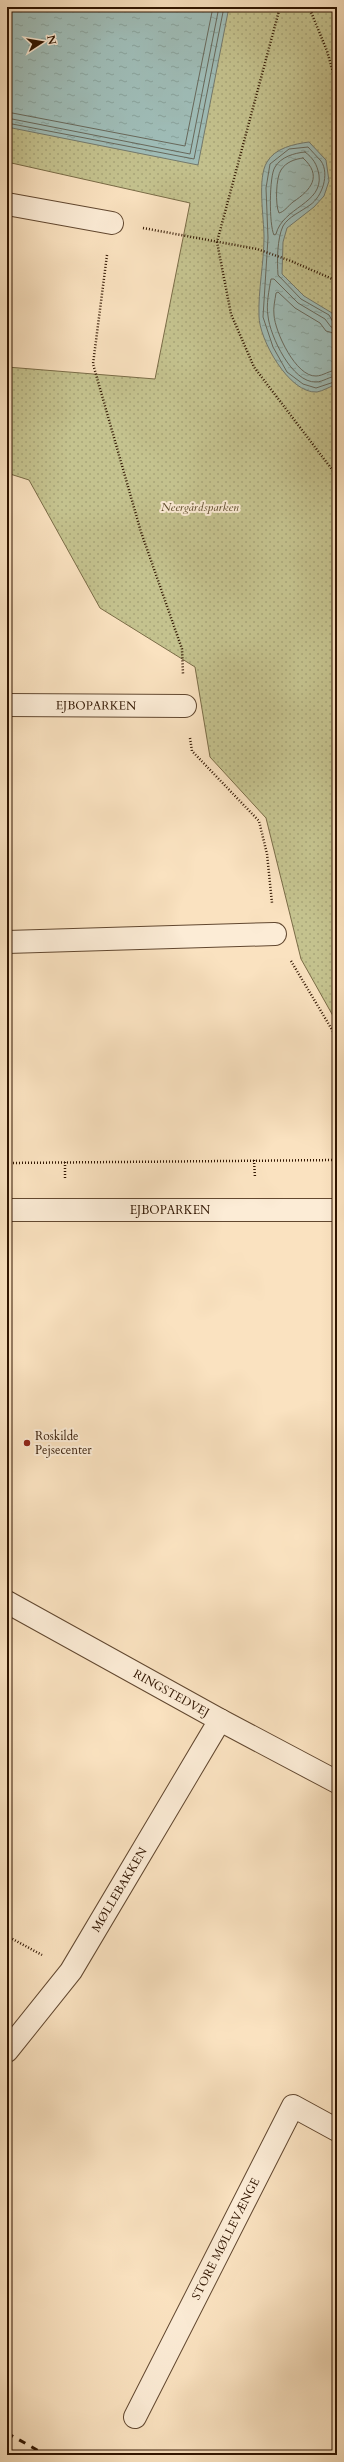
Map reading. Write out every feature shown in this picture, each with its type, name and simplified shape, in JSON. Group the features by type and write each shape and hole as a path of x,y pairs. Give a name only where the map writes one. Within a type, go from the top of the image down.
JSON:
{"street":[{"path":"7,204 112,222"},
{"name":"EJBOPARKEN","path":"7,704 185,706"},
{"path":"7,942 275,934"},
{"name":"EJBOPARKEN","path":"7,1210 334,1210"},
{"name":"RINGSTEDVEJ","path":"7,1602 220,1720 337,1782"},
{"name":"MØLLEBAKKEN","path":"7,2051 71,1971 220,1720"},
{"name":"STORE MØLLEVÆNGE","path":"135,2417 292,2106 337,2130"}],"path":[{"path":"280,7 217,242 231,314 254,367 337,476"},
{"path":"309,7 327,51 337,86"},
{"path":"337,281 291,261 257,249 112,222 93,364 141,532 182,649 185,706 192,751 259,821 267,854 275,934 337,1038"},
{"path":"7,1163 337,1160"},
{"path":"7,1936 71,1971"}],"green space":[{"name":"Neergårdsparken","path":"7,7 337,7 337,1023 301,959 266,818 210,757 195,667 100,608 29,480 7,473 7,367 155,379 190,203 7,162"}],"water":[{"path":"7,7 229,7 198,165 7,127"},
{"path":"309,142 326,160 329,181 324,196 314,207 287,228 283,242 282,274 304,296 332,313 337,322 337,384 317,392 306,390 286,375 270,351 264,338 260,326 259,316 259,296 264,247 262,178 264,169 270,157 280,150 297,144"}],"railway":[{"path":"7,2433 46,2455"}],"place":[{"name":"Roskilde Pejsecenter","path":"27,1443"}]}
